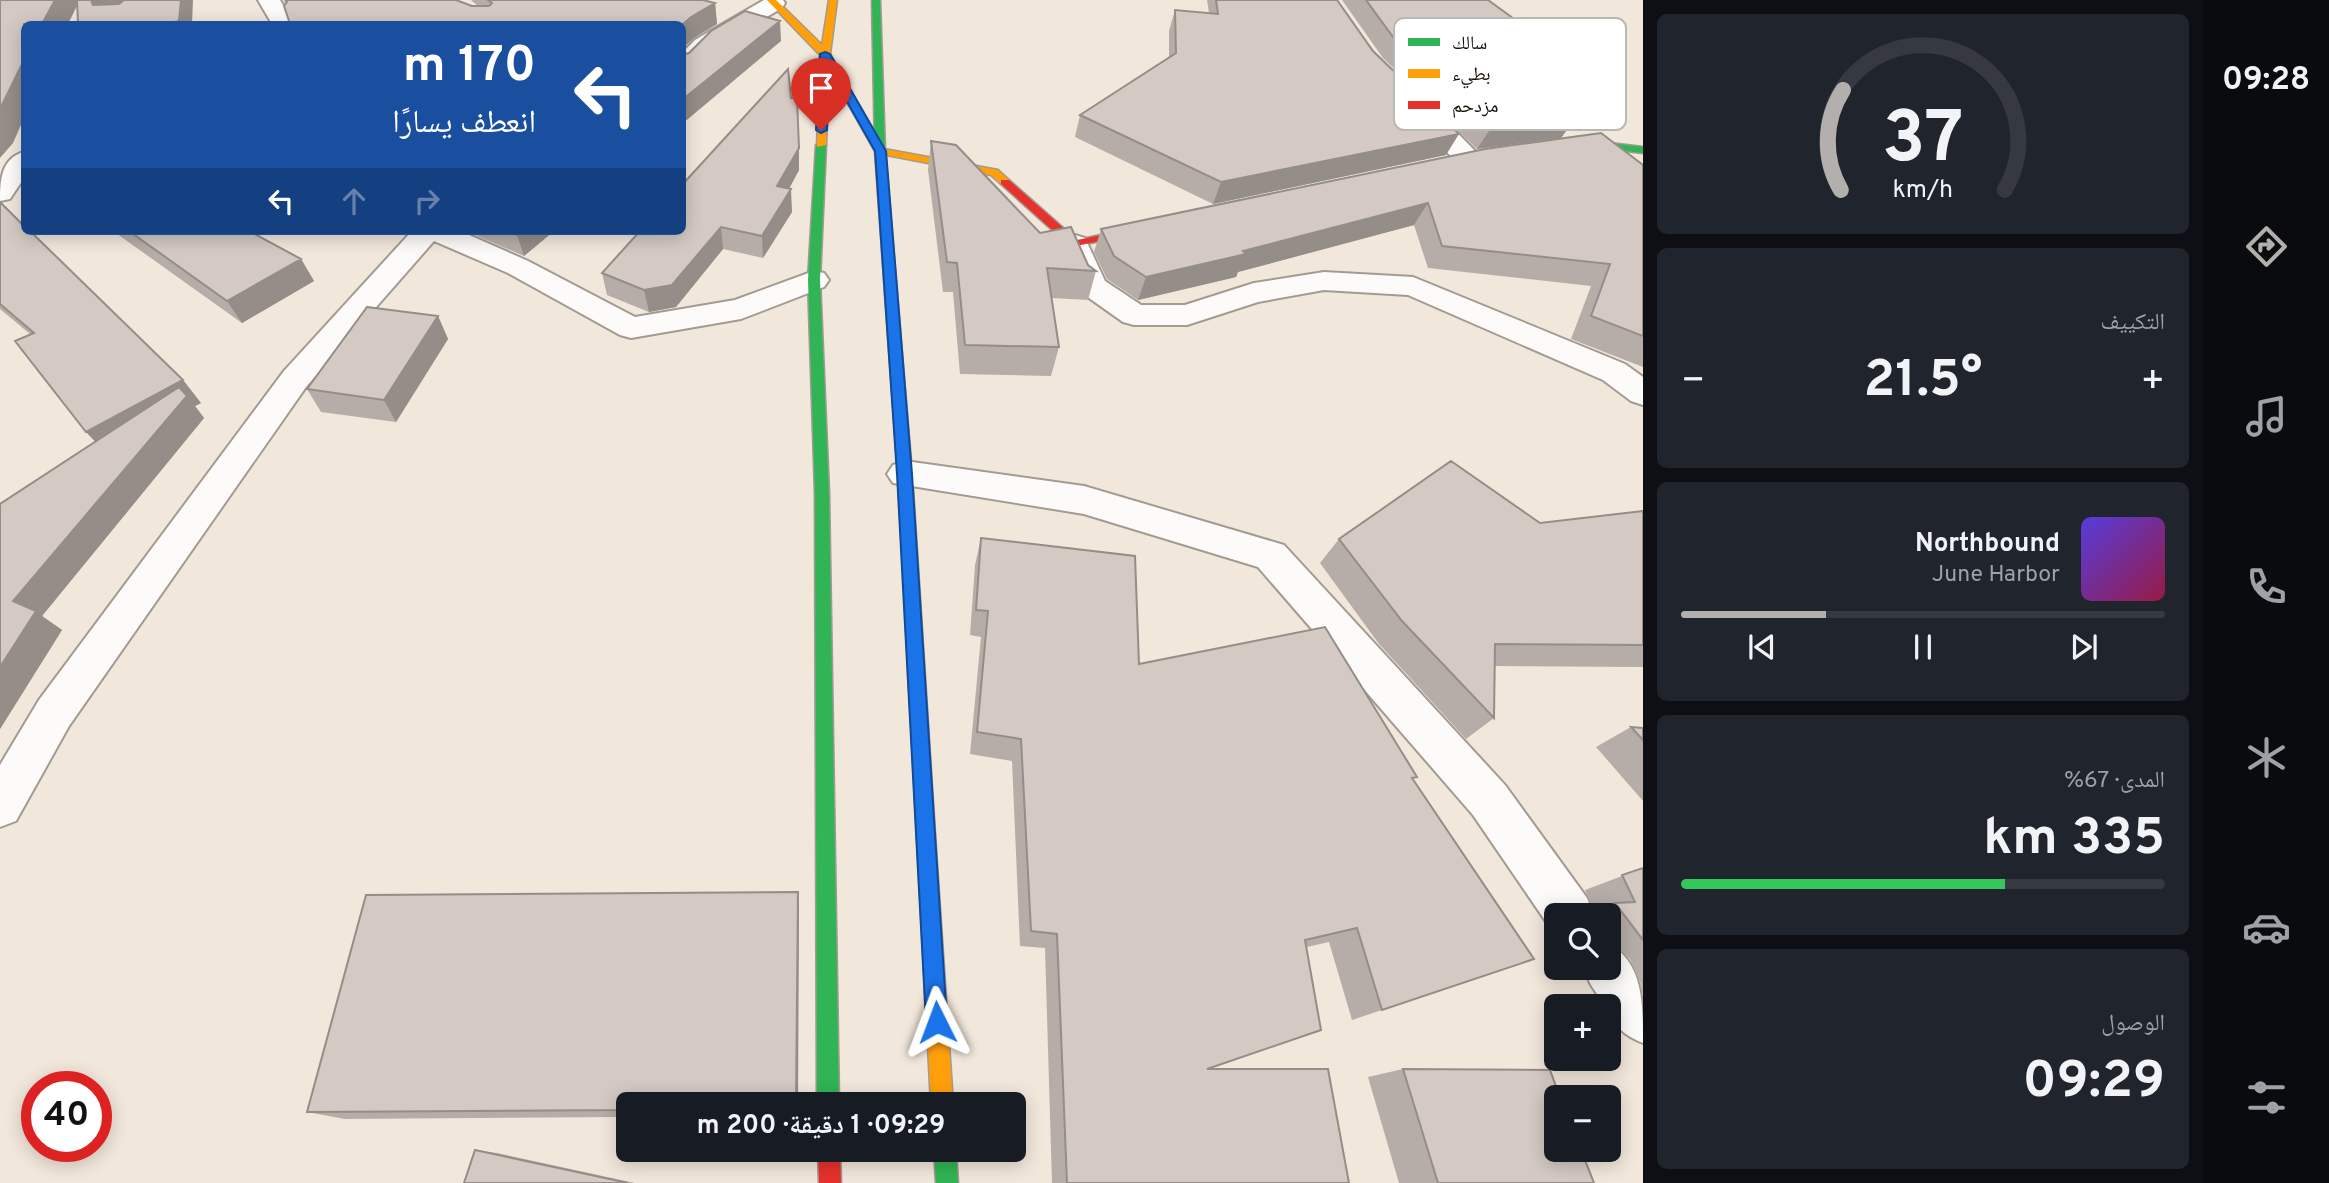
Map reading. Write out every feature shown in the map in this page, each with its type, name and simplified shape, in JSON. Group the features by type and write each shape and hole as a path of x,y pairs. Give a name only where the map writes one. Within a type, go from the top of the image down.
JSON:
{"street":[{"path":"269,0 282,21"},
{"path":"828,1092 822,493 814,280 825,54 833,0"},
{"path":"876,0 880,151 905,474 941,1092"},
{"path":"686,63 703,45 772,1 825,54 880,151"},
{"path":"1439,130 1470,161"},
{"path":"1552,150 1592,144 1643,150"},
{"path":"880,151 994,172 1075,244 1093,286 1135,315 1187,315 1254,293 1324,281 1413,286 1614,372 1643,393"},
{"path":"0,193 21,164"},
{"path":"1075,244 1170,224"},
{"path":"0,806 54,713 295,379 423,235"},
{"path":"445,235 518,267 631,328 741,309 814,280"},
{"path":"905,474 1084,500 1271,556 1489,800 1562,903"},
{"path":"1616,980 1643,1018"},
{"path":"829,1162 830,1183"},
{"path":"945,1162 947,1183"}],"building":[{"path":"0,0 55,0 44,21 21,21 21,66 0,109"},
{"path":"77,0 91,0 93,5 119,4 124,0 181,0 179,21 78,21"},
{"path":"286,0 456,0 472,6 489,6 492,3 488,0 703,0 715,3 686,21 289,21 284,6"},
{"path":"1216,0 1337,0 1373,51 1394,71 1394,130 1455,130 1459,134 1221,182 1080,115 1176,53 1175,10 1218,14"},
{"path":"1366,0 1488,0 1513,18 1394,18 1393,37"},
{"path":"745,11 780,21 686,97 686,54 711,31"},
{"path":"788,69 791,98 797,98 799,148 777,186 791,189 762,236 721,227 672,285 644,290 602,273 636,235 686,235 686,181"},
{"path":"1601,133 1643,165 1643,336 1591,316 1610,264 1442,246 1428,203 1243,251 1246,254 1146,277 1114,256 1101,229 1485,149"},
{"path":"931,141 956,145 1040,233 1071,227 1088,265 1096,271 1047,268 1059,347 965,345 957,263 947,262"},
{"path":"0,202 21,223 21,235 34,235 183,380 86,432 15,341 34,333 0,304"},
{"path":"135,235 256,235 301,259 227,301"},
{"path":"367,307 438,316 384,400 307,389"},
{"path":"179,387 187,396 13,601 36,611 0,667 0,504"},
{"path":"1451,461 1540,523 1643,511 1643,645 1495,644 1494,718 1402,621 1339,539"},
{"path":"981,538 1135,556 1139,664 1325,627 1417,777 1412,778 1534,959 1382,1010 1357,928 1305,940 1321,1030 1207,1069 1328,1069 1349,1183 1067,1183 1057,934 1031,931 1021,739 977,732 988,611 976,610"},
{"path":"1631,727 1643,728 1643,740"},
{"path":"1643,868 1643,940 1621,911 1621,903 1615,903 1635,902 1622,875"},
{"path":"798,892 796,1092 616,1092 616,1110 307,1112 366,895"},
{"path":"1403,1069 1550,1071 1556,1085 1544,1085 1544,1162 1586,1162 1594,1183 1438,1183"},
{"path":"475,1150 628,1183 464,1183"}],"traffic: fast":[{"path":"876,0 880,151 905,474 926,835"},
{"path":"1569,147 1592,144 1643,150"},
{"path":"821,145 814,280 822,493 828,1092"},
{"path":"946,1162 947,1183"}],"traffic: slow":[{"path":"771,0 825,54 880,151 994,172 1005,182"},
{"path":"821,145 825,54 833,0"},
{"path":"926,835 941,1092"}],"traffic: jam":[{"path":"1005,182 1075,244 1149,228"},
{"path":"829,1162 830,1183"}],"route":[{"path":"821,130 825,54 880,151 888,282 905,474 937,1022"}]}
